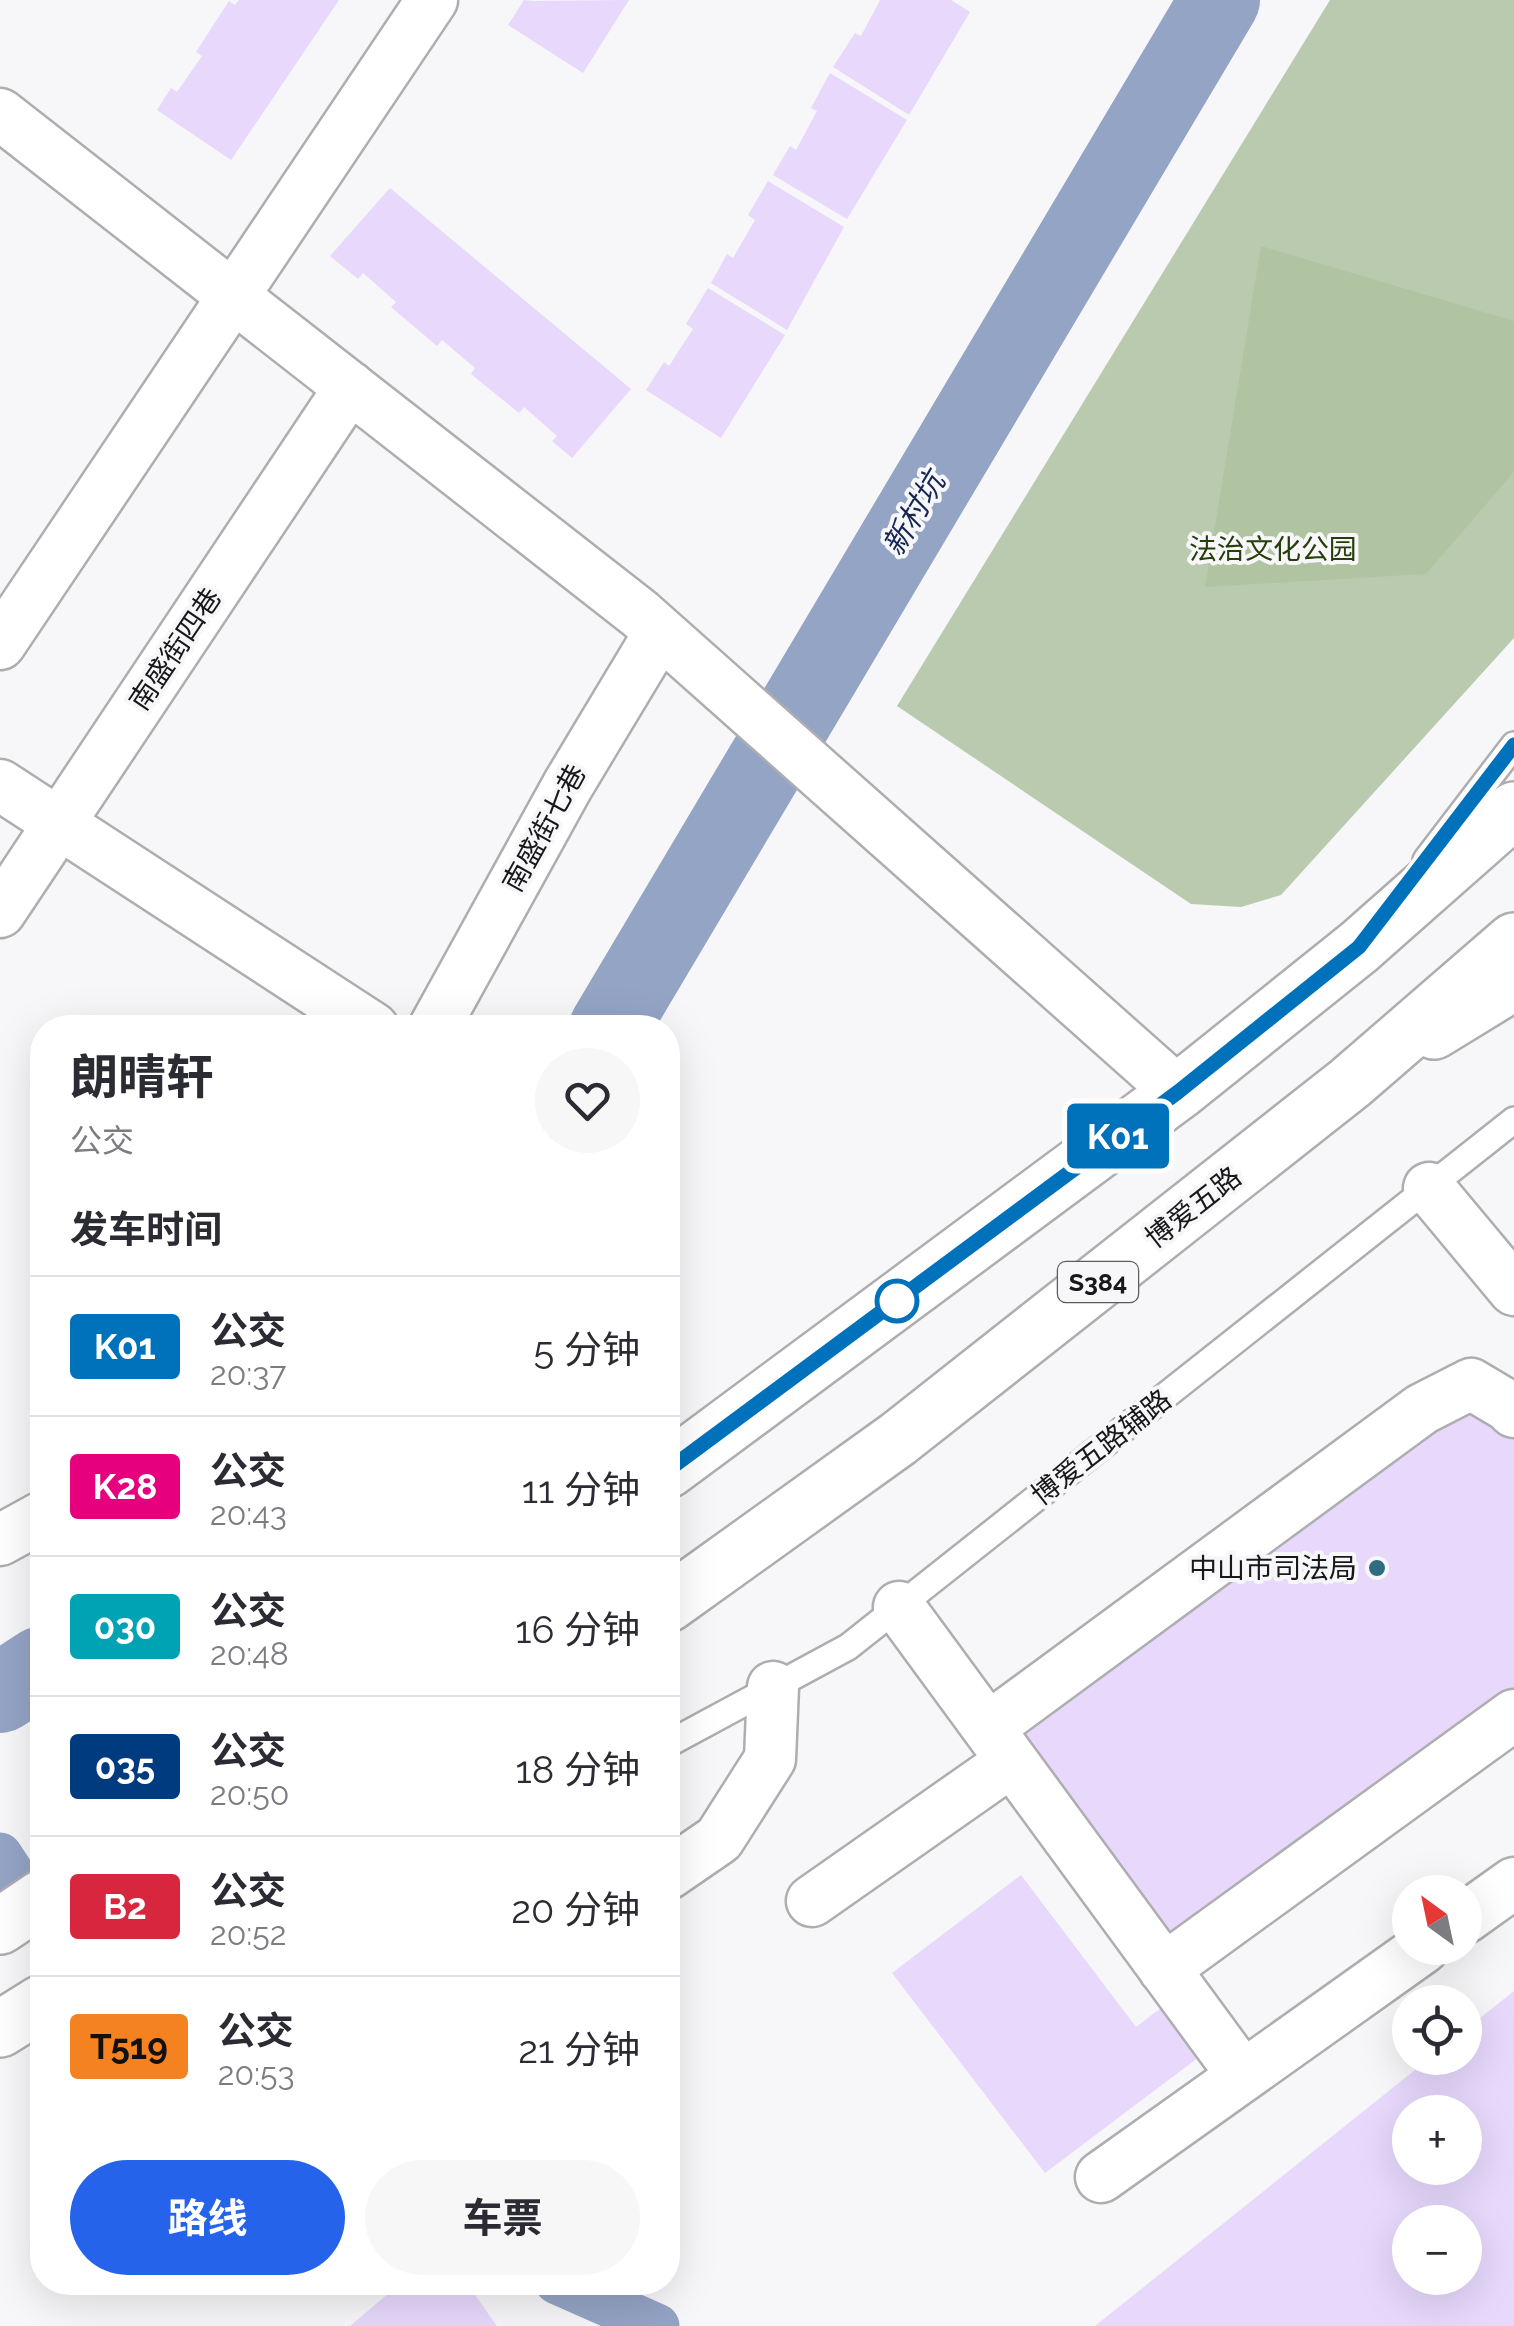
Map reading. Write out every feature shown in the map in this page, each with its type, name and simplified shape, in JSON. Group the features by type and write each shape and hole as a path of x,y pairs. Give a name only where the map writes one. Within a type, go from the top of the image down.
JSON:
{"main road":[{"path":"680,1461 1178,1092 1359,947 1514,810"},
{"name":"博爱五路","path":"680,1595 898,1440 1350,1083 1514,940"},
{"path":"1350,1083 1514,982"},
{"path":"0,1926 30,1906"}],"street":[{"path":"0,644 432,0"},
{"path":"0,114 660,632 1178,1092"},
{"name":"南盛街四巷","path":"0,912 350,387"},
{"name":"南盛街七巷","path":"441,1015 568,785 660,632"},
{"path":"0,785 354,1015"},
{"path":"1429,1188 1514,1290"},
{"path":"812,1900 1422,1409 1472,1384 1514,1412"},
{"path":"0,1540 30,1524"},
{"path":"898,1607 1243,2076"},
{"path":"680,1866 719,1840 770,1760 772,1687"},
{"path":"1164,1969 1514,1715"},
{"path":"1482,1906 1514,1883"},
{"path":"1101,2177 1400,1965"}],"lane":[{"path":"1359,947 1514,744"},
{"name":"博爱五路辅路","path":"680,1737 848,1647 1514,1120"}],"green space":[{"name":"法治文化公园","path":"1330,0 1514,0 1514,638 1281,895 1241,907 1191,904 897,706"},
{"path":"1261,246 1514,321 1514,472 1426,574 1205,587"}],"building":[{"path":"239,0 339,0 231,160 157,110 171,88 177,92 202,56 196,52 229,1 235,5"},
{"path":"524,0 629,0 583,73 508,25"},
{"path":"880,0 951,0 970,12 909,115 833,67 855,33 861,36"},
{"path":"830,73 907,120 847,219 773,175 790,146 796,150 817,111 811,108"},
{"path":"768,181 844,227 787,330 711,283 727,254 733,258 755,220 748,215"},
{"path":"390,188 631,389 572,458 552,441 557,436 524,407 519,413 471,374 475,368 442,340 437,346 391,307 396,302 363,273 358,279 330,256"},
{"path":"708,288 785,335 721,438 646,390 664,362 669,366 693,329 686,324"},
{"name":"中山市司法局","path":"1468,1407 1499,1420 1514,1438 1514,1698 1167,1947 1011,1731"},
{"path":"1021,1875 1136,2027 1161,2008 1199,2057 1045,2173 892,1973"},
{"path":"1514,1991 1514,2326 1095,2326 1409,2075 1482,2075 1482,2016"},
{"path":"387,2295 475,2295 497,2326 350,2326"}],"waterway":[{"name":"新村坑","path":"617,1015 1220,0"},
{"name":"新村坑","path":"0,1693 30,1674"},
{"path":"0,1855 30,1901"},
{"path":"587,2295 657,2326"}],"bus line":[{"name":"K01","path":"680,1461 1178,1092 1359,947 1514,745"}],"place":[{"name":"中山市司法局","path":"1377,1568"}]}
